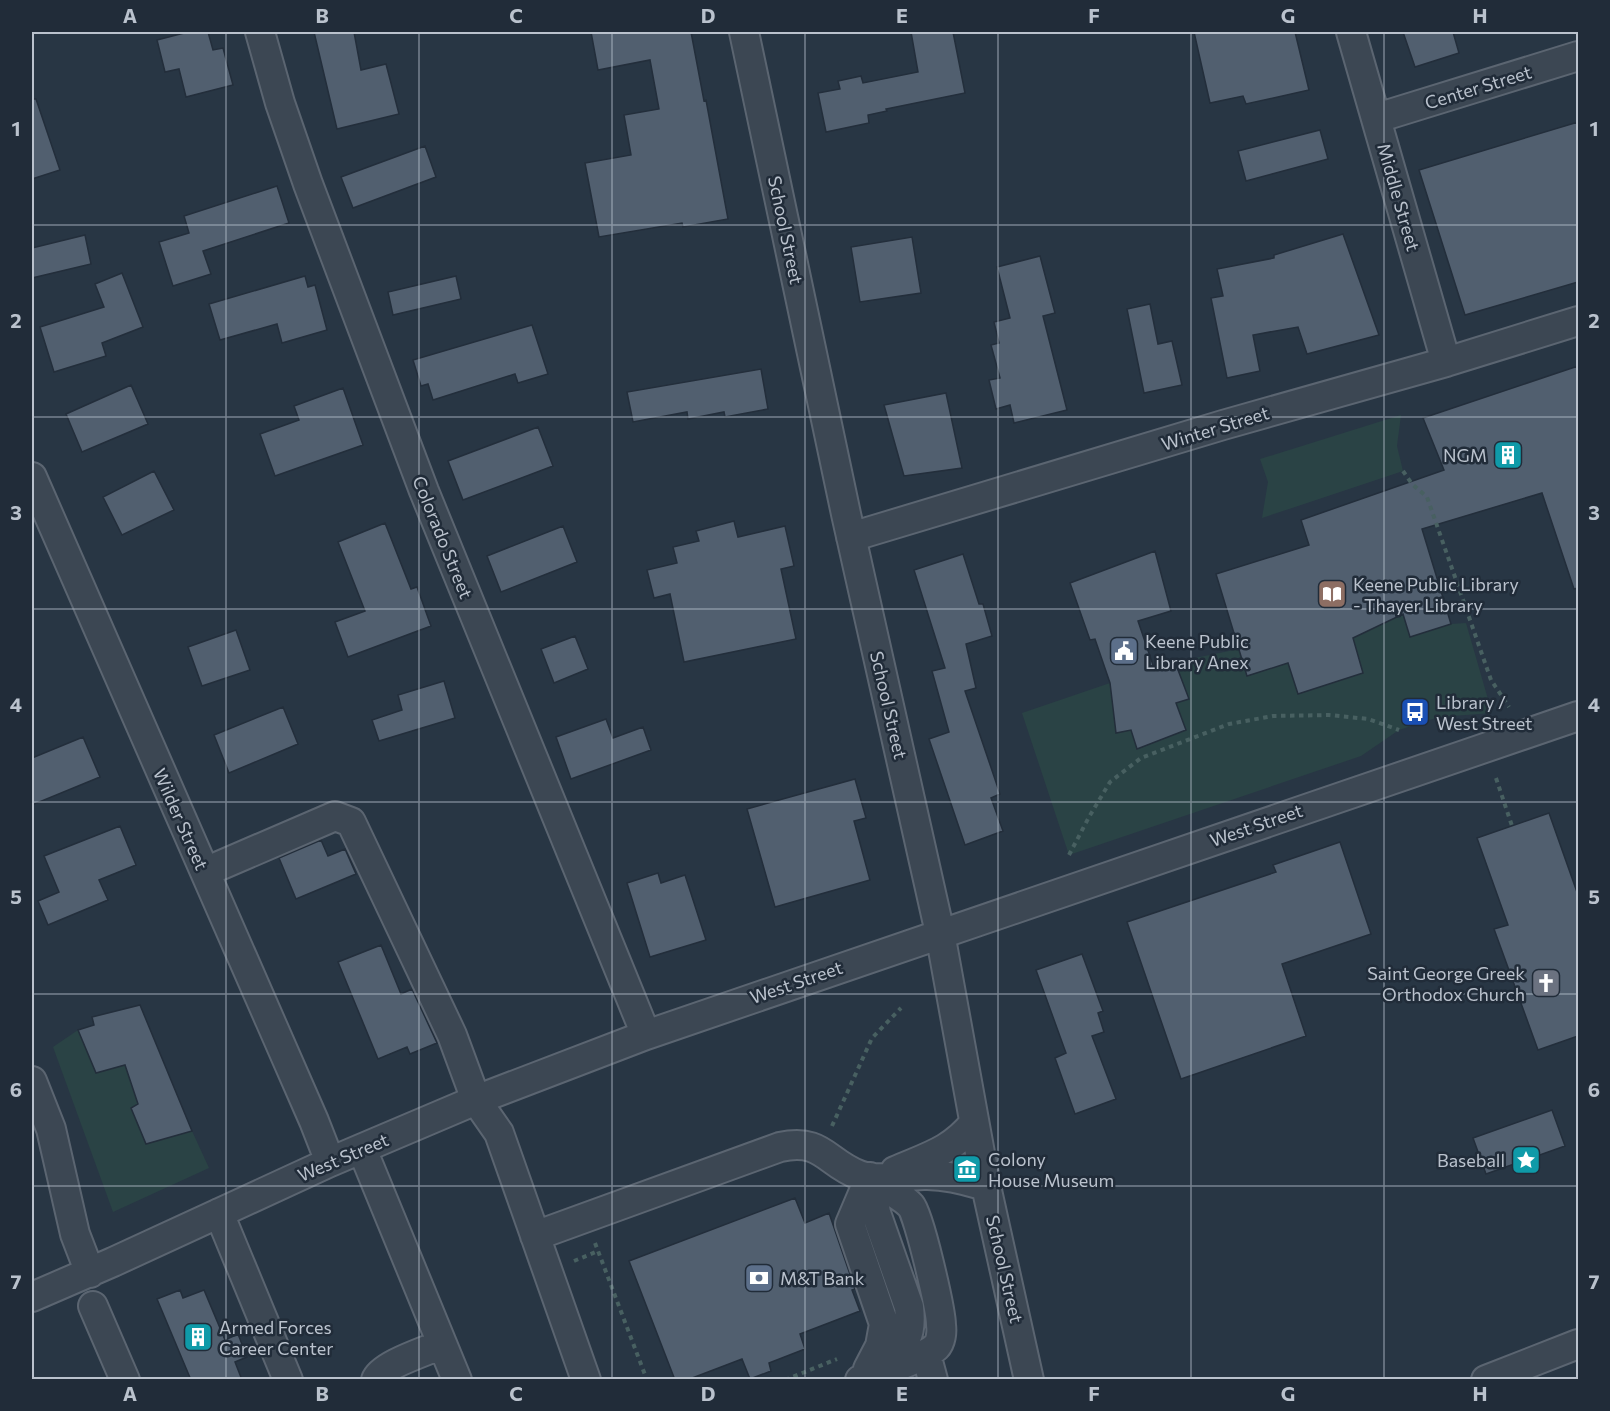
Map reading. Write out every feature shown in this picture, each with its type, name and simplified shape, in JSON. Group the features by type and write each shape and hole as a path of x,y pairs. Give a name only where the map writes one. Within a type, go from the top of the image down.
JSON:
{"street":[{"name":"Colorado Street","path":"260,32 279,103 304,174 424,491 646,1035"},
{"name":"School Street","path":"744,32 851,537 940,933 986,1186 1029,1380"},
{"name":"Middle Street","path":"1351,32 1446,362"},
{"name":"Center Street","path":"1377,118 1578,56"},
{"name":"Winter Street","path":"851,537 1578,321"},
{"name":"Wilder Street","path":"32,477 330,1162"},
{"name":"West Street","path":"32,1297 90,1273 330,1162 476,1100 646,1035 1578,716"},
{"path":"205,872 335,816 351,822 452,1035 476,1100 499,1133 586,1380"},
{"path":"32,1081 51,1129 75,1234 90,1273"},
{"path":"862,1379 880,1346 884,1324 849,1224 876,1177 954,1144 974,1123"},
{"path":"535,1236 792,1144 813,1147 858,1175 876,1177 939,1175 986,1186"},
{"path":"362,1149 457,1380"},
{"path":"862,1379 929,1367 942,1327 930,1265 912,1206 876,1177"},
{"path":"862,1379 922,1340 927,1323 926,1307 920,1286 891,1209 876,1177"},
{"path":"219,1213 288,1380"},
{"path":"93,1306 125,1380"},
{"path":"376,1380 378,1374 388,1367 442,1344"},
{"path":"1503,1377 1578,1344"}],"path":[{"path":"1403,471 1412,484 1427,497 1491,680 1509,707"},
{"path":"1070,855 1110,782 1141,758 1229,724 1273,716 1329,715 1368,719 1399,730"},
{"path":"1496,778 1512,826"},
{"path":"830,1132 872,1038 901,1008"},
{"path":"595,1243 647,1380"},
{"path":"785,1380 837,1359"}],"green space":[{"path":"1401,415 1397,446 1403,471 1262,518 1268,482 1260,459"},
{"path":"1403,614 1410,637 1451,624 1466,623 1492,713 1439,717 1399,730 1361,756 1069,855 1022,713 1110,683 1116,733 1131,730 1138,749 1186,730 1176,703 1189,699 1175,662 1239,649 1248,676 1288,663 1298,693 1363,673 1353,638"},
{"path":"78,1030 96,1073 125,1065 138,1104 131,1108 146,1144 192,1131 209,1168 113,1212 53,1047"}],"building":[{"path":"188,32 208,32 213,50 223,48 233,85 186,97 179,69 165,72 157,40"},
{"path":"314,32 354,32 361,70 386,64 399,114 337,129"},
{"path":"591,32 691,32 728,219 683,227 682,223 599,237 585,163 631,155 624,115 659,109 650,60 598,70"},
{"path":"911,32 953,32 965,93 886,109 887,111 868,115 869,123 826,132 818,93 840,89 838,81 861,76 863,83 918,72"},
{"path":"1194,32 1295,32 1309,90 1246,104 1243,96 1210,103"},
{"path":"1403,32 1453,32 1459,53 1415,67"},
{"path":"32,99 36,99 60,170 32,179"},
{"path":"1578,122 1578,282 1465,315 1419,170"},
{"path":"1320,130 1328,159 1246,181 1238,151"},
{"path":"425,146 436,177 353,208 341,177"},
{"path":"277,186 289,223 203,251 211,274 173,286 159,242 189,233 184,216"},
{"path":"1343,234 1379,335 1307,354 1298,327 1253,335 1260,371 1227,378 1211,298 1223,296 1217,269 1274,258 1274,255"},
{"path":"85,235 91,264 32,278 32,248"},
{"path":"912,237 921,293 860,302 851,247"},
{"path":"1040,256 1055,313 1043,316 1067,410 1014,423 1010,405 996,409 989,380 1000,378 991,345 999,343 994,322 1010,318 997,267"},
{"path":"122,273 143,327 102,343 106,356 54,372 40,327 104,307 95,284"},
{"path":"305,276 308,287 315,285 327,330 282,343 277,324 220,340 209,304"},
{"path":"456,276 461,299 393,315 388,292"},
{"path":"1150,304 1158,344 1172,341 1182,385 1144,393 1127,309"},
{"path":"532,325 548,374 518,383 515,374 433,400 428,384 421,386 413,360"},
{"path":"1578,366 1578,588 1574,589 1542,493 1422,529 1451,624 1410,637 1403,614 1353,638 1363,673 1298,694 1288,663 1247,676 1216,574 1309,545 1301,520 1444,470 1423,418"},
{"path":"761,369 768,409 725,417 724,412 688,419 687,412 633,422 627,392"},
{"path":"131,385 148,424 82,452 66,414"},
{"path":"343,388 363,445 275,476 260,434 299,420 294,406"},
{"path":"946,393 962,468 904,476 884,405"},
{"path":"538,427 553,466 463,500 448,461"},
{"path":"154,471 174,510 122,535 103,497"},
{"path":"734,521 738,537 785,526 794,566 781,569 796,639 684,662 670,594 654,598 647,570 677,563 673,547 699,541 696,531"},
{"path":"385,523 411,589 417,587 431,626 348,657 335,622 365,611 338,542"},
{"path":"563,526 577,562 501,592 487,556"},
{"name":"Keene Public Library Anex","path":"1155,551 1171,611 1138,621 1154,668 1175,662 1189,699 1176,703 1186,730 1137,749 1131,730 1116,733 1110,683 1095,639 1090,640 1070,583"},
{"path":"963,554 979,604 983,604 992,636 966,644 976,688 965,691 1000,794 991,798 1003,831 965,845 929,739 949,732 932,671 945,668 914,570"},
{"path":"236,630 250,670 202,686 188,647"},
{"path":"575,636 588,669 554,683 541,649"},
{"path":"444,681 455,718 379,741 372,720 402,710 398,695"},
{"path":"283,707 298,744 229,773 214,735"},
{"path":"606,719 613,738 643,727 651,750 571,779 556,737"},
{"path":"83,737 100,777 32,805 32,758"},
{"path":"855,779 866,818 854,821 870,880 775,907 747,809"},
{"name":"Saint George Greek Orthodox Church","path":"1549,813 1578,895 1578,1036 1538,1050 1494,929 1508,925 1477,838"},
{"path":"120,826 136,865 99,880 108,900 48,925 38,901 59,892 44,856"},
{"path":"321,840 328,856 345,849 356,874 296,899 279,858"},
{"path":"1340,842 1371,934 1282,964 1306,1036 1181,1079 1127,922 1276,872 1273,865"},
{"path":"658,873 661,883 685,875 706,940 650,957 627,883"},
{"path":"381,945 401,994 412,989 437,1043 410,1054 407,1047 378,1059 338,962"},
{"path":"1082,954 1103,1011 1098,1013 1104,1032 1092,1036 1116,1099 1075,1114 1055,1058 1066,1053 1036,970"},
{"path":"140,1005 192,1131 146,1144 131,1108 138,1104 125,1065 96,1073 78,1030 94,1025 92,1017"},
{"path":"1552,1110 1565,1146 1486,1174 1473,1138"},
{"name":"M&T Bank","path":"795,1198 805,1223 829,1213 855,1289 852,1290 860,1311 800,1334 805,1349 769,1363 771,1371 750,1379 742,1359 687,1380 675,1380 629,1261"},
{"name":"Armed Forces Career Center","path":"180,1290 183,1298 204,1290 225,1340 238,1334 247,1357 235,1362 242,1380 191,1380 157,1299"}],"place":[{"name":"NGM","path":"1508,455"},
{"name":"Keene Public Library - Thayer Library","path":"1332,594"},
{"name":"Keene Public Library Anex","path":"1124,651"},
{"name":"Library / West Street","path":"1415,712"},
{"name":"Saint George Greek Orthodox Church","path":"1546,983"},
{"name":"Baseball","path":"1526,1160"},
{"name":"Colony House Museum","path":"967,1169"},
{"name":"M&T Bank","path":"759,1278"},
{"name":"Armed Forces Career Center","path":"198,1337"}]}
